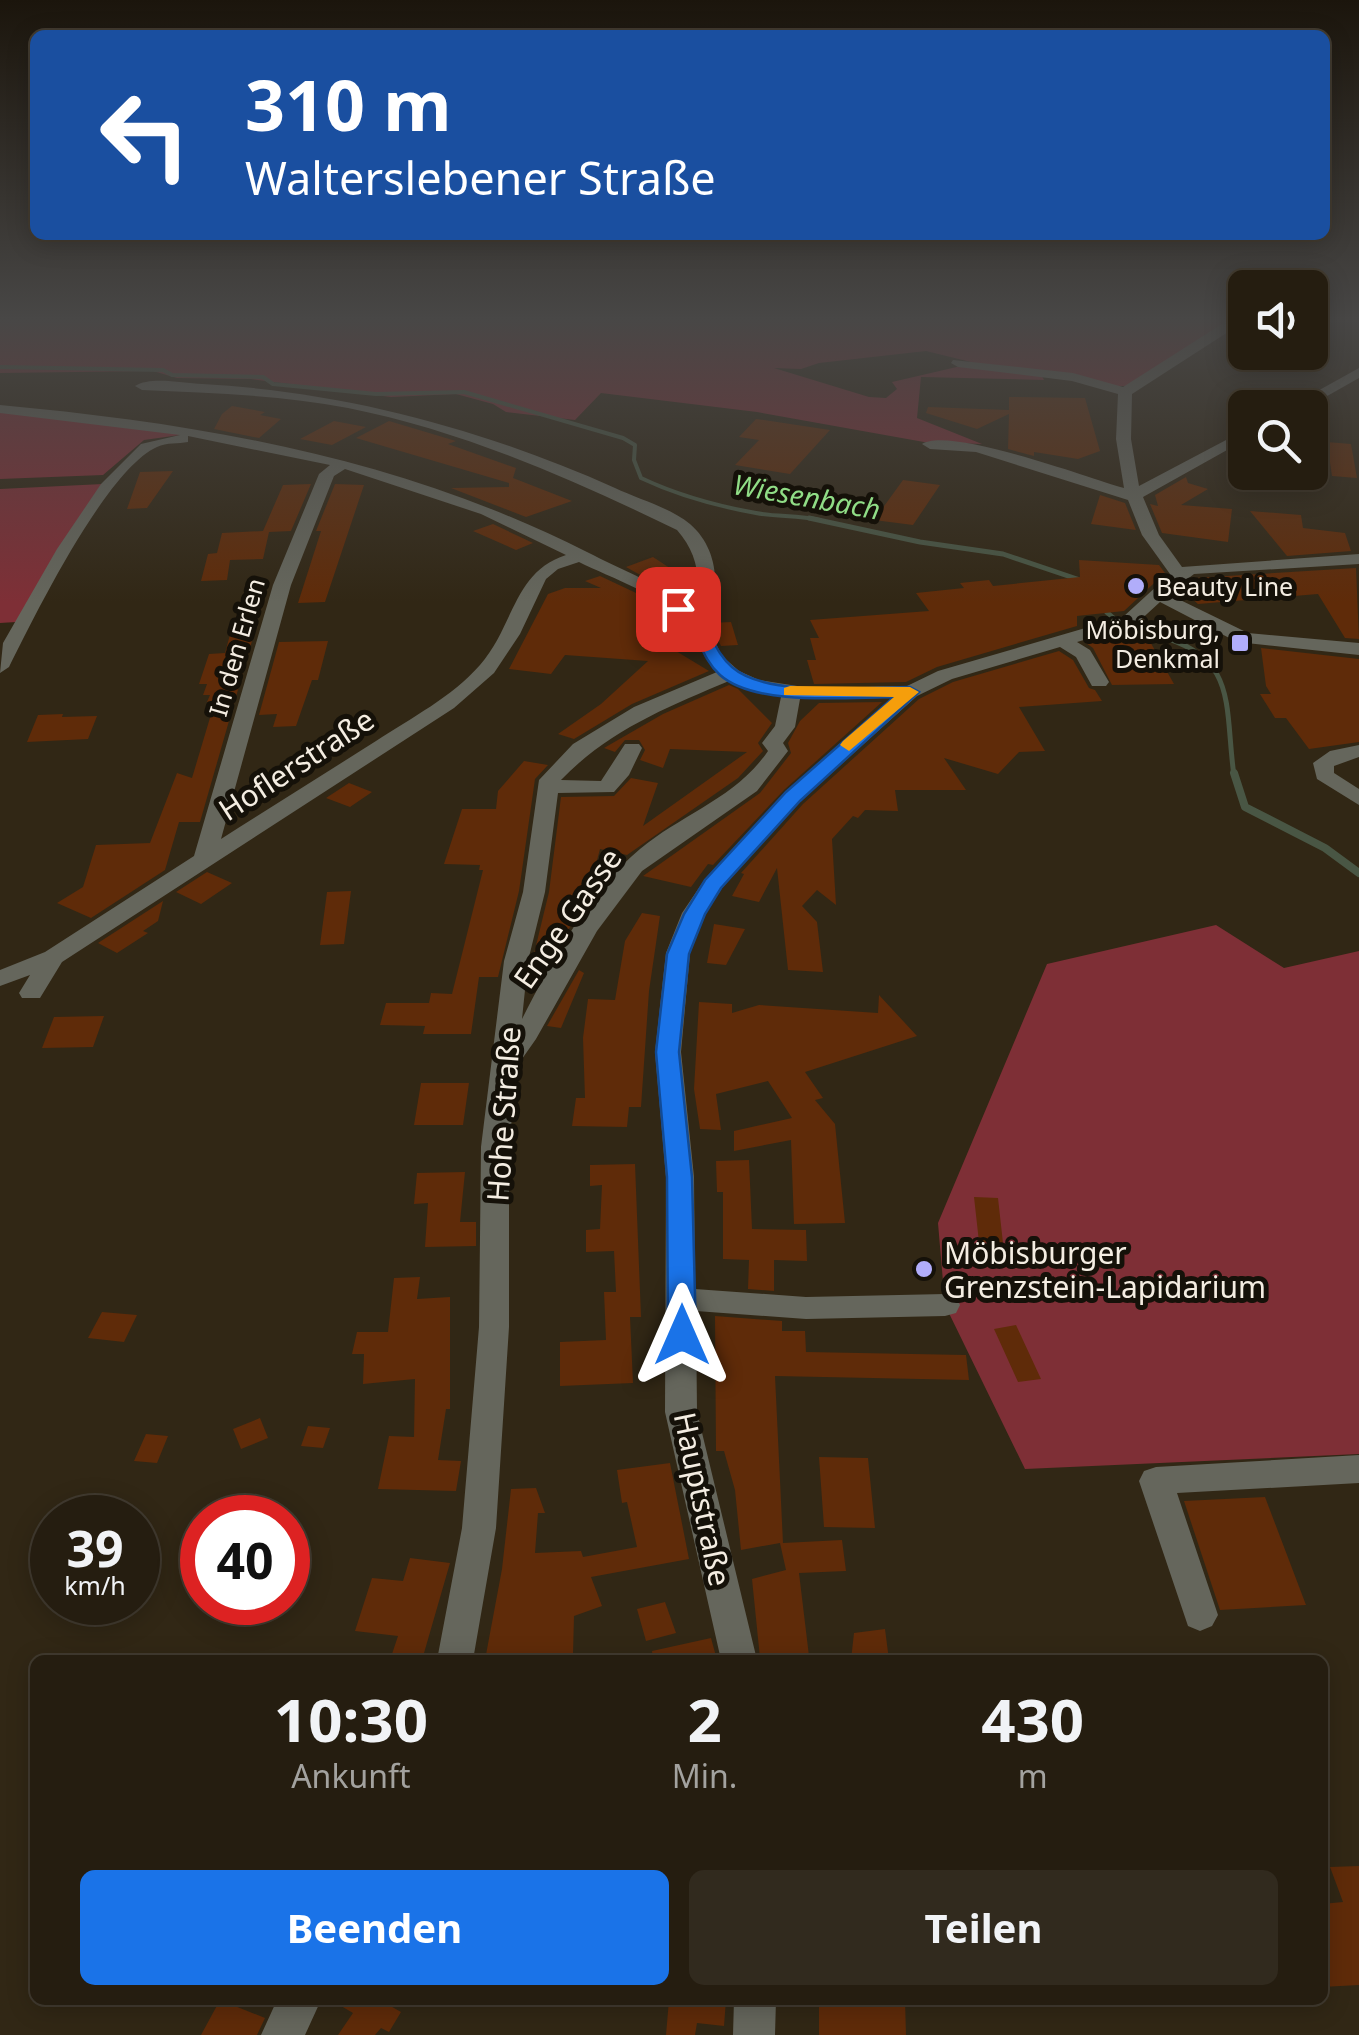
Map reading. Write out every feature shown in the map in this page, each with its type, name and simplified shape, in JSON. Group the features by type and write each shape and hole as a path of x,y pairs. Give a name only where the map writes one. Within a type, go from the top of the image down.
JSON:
{"street":[{"path":"31,412 223,436 344,463 490,512 658,596 697,622 709,653 729,674 755,685 792,692 910,692"},
{"path":"373,412 566,473 683,526 696,539 708,576 708,602 697,622"},
{"path":"1123,412 1133,491 1178,574 1232,565 1359,559"},
{"path":"962,430 992,447 1133,491 1228,443"},
{"path":"0,667 20,625 112,480 154,442 223,436"},
{"path":"930,444 992,447"},
{"name":"In den Erlen","path":"204,858 282,585 327,474 344,463"},
{"name":"Hoflerstraße","path":"0,979 53,957 447,704 486,669 511,634 538,577 552,565 580,556"},
{"name":"Hauptstraße","path":"738,1655 681,1412 680,1177 668,1052 678,954 694,914 713,884 793,796 910,692 945,675 1122,624 1148,609 1178,574"},
{"path":"1158,596 1180,603 1244,638 1358,650"},
{"path":"1065,642 1082,654 1099,682"},
{"path":"632,748 607,788 549,786 549,780 580,748 641,711 729,674"},
{"name":"Enge Gasse","path":"506,1062 519,1049 564,969 634,867 659,845 725,803 770,765 778,751 772,743 785,727 792,692"},
{"path":"1359,751 1338,754 1323,762 1324,775 1359,799"},
{"name":"Hohe Straße","path":"456,1655 479,1528 494,1327 496,1147 516,961 534,892 549,786"},
{"path":"32,993 53,957"},
{"path":"683,1298 806,1308 945,1305"},
{"path":"1200,1615 1156,1481 1359,1469"},
{"path":"282,2035 297,2005"},
{"path":"754,2035 755,2005"}],"shaded area":[{"path":"0,412 187,434 144,440 103,475 0,479"},
{"path":"506,412 506,412 583,412 575,420"},
{"path":"757,412 918,412 917,418 982,444 924,442"},
{"path":"103,484 16,622 0,623 0,489"},
{"path":"1216,925 1284,968 1359,951 1359,1454 1025,1469 945,1305 938,1223 1047,964"}],"building":[{"path":"265,412 260,415 281,419 259,438 214,429 222,414"},
{"path":"1089,412 1100,451 1078,459 1034,452 1034,456 1008,449 1009,414 977,429 926,413"},
{"path":"756,419 830,430 790,474 735,465 759,440 739,437"},
{"path":"334,421 366,427 332,445 300,439"},
{"path":"389,421 456,441 448,444 516,468 513,478 572,501 526,517 451,488 509,487 509,483 356,438"},
{"path":"1328,442 1351,444 1357,478 1332,476"},
{"path":"173,471 147,508 127,509 140,472"},
{"path":"1186,477 1188,483 1208,489 1181,505 1232,509 1228,542 1162,533 1150,504 1158,506 1155,495"},
{"path":"903,480 940,485 913,525 874,520"},
{"path":"311,484 291,531 269,532 263,559 230,560 227,580 201,581 208,554 217,553 222,533 263,531 283,485"},
{"path":"335,484 364,485 325,602 298,603 321,531 316,531"},
{"path":"1100,495 1125,503 1136,530 1091,524"},
{"path":"1250,511 1301,515 1303,528 1345,533 1351,551 1287,556"},
{"path":"493,524 533,543 516,550 473,531"},
{"path":"653,557 682,576 674,579 694,589 692,604 626,567"},
{"path":"1079,560 1159,565 1165,573 1124,611 1077,616 1077,626 937,667 906,682 814,684 807,660 816,660 810,638 819,638 810,620 929,611 916,593 964,588 960,583 989,580 993,586 1080,577"},
{"path":"1356,568 1359,639 1345,638 1318,594 1198,604 1181,589 1195,578"},
{"path":"600,576 651,600 677,618 696,647 671,648 709,671 632,704 574,739 558,734 601,704 648,661 565,655 551,674 509,669 548,594 565,588 601,588 585,581"},
{"path":"234,620 258,620 200,822 179,822 165,870 91,918 57,903 83,887 96,845 150,843 177,773 192,778 215,701 207,702 210,695 203,695 207,684 199,684 209,654 225,653"},
{"path":"731,622 738,645 721,646 710,623"},
{"path":"1105,638 1148,638 1174,684 1112,685 1093,648 1086,643"},
{"path":"328,641 318,680 312,680 296,726 273,727 277,714 259,715 279,642"},
{"path":"1261,648 1359,659 1359,742 1309,749 1286,718 1275,718 1260,694 1271,694 1266,686"},
{"path":"1059,651 1073,660 1089,688 1102,701 1019,707 1045,751 1019,752 998,774 944,758 966,790 895,790 898,811 865,810 858,818 853,816 832,839 836,905 817,890 802,906 817,922 823,972 788,970 777,868 759,902 732,896 744,874 741,873 803,804 919,699 953,682"},
{"path":"729,685 772,723 758,743 763,751 738,778 627,855 600,849 586,902 528,993 549,892 561,797 614,796 631,778 658,783 643,826 747,752 670,749 663,768 640,760 645,750 639,740 625,740 615,752 604,748 663,714"},
{"path":"882,702 784,790 713,865 708,864 691,887 643,876 760,793 791,753 788,743 800,721 819,703"},
{"path":"63,714 62,717 97,716 88,739 27,742 38,715"},
{"path":"524,761 548,765 535,779 519,891 498,977 479,977 471,1034 423,1034 425,1026 380,1025 386,1003 429,1003 431,993 452,994 483,870 479,870 480,865 444,864 462,809 496,809 498,791"},
{"path":"349,783 372,792 350,807 326,798"},
{"path":"207,872 232,883 201,904 176,892"},
{"path":"351,891 344,944 320,945 327,892"},
{"path":"163,901 158,921 143,931 148,933 117,953 98,943"},
{"path":"642,913 660,916 649,991 641,1107 629,1107 627,1127 572,1126 576,1098 585,1098 583,1038 588,999 615,1000 625,941"},
{"path":"714,924 745,929 726,965 707,963"},
{"path":"579,970 584,973 561,1028 547,1026"},
{"path":"879,995 917,1036 805,1072 823,1098 815,1100 835,1124 845,1223 794,1224 791,1140 734,1151 734,1131 792,1118 768,1081 716,1094 721,1130 700,1129 694,1089 699,1002 732,1004 732,1013 759,1005 878,1013"},
{"path":"104,1016 93,1047 42,1048 54,1017"},
{"path":"421,1083 469,1083 463,1125 414,1125"},
{"path":"749,1160 752,1229 806,1230 807,1261 774,1260 774,1291 748,1289 749,1260 723,1259 723,1192 717,1192 716,1161"},
{"path":"635,1164 641,1317 630,1317 633,1383 560,1386 560,1342 606,1340 604,1292 616,1292 614,1251 586,1252 586,1230 600,1229 602,1185 590,1186 590,1165"},
{"path":"465,1172 460,1222 476,1222 476,1246 425,1247 428,1203 414,1204 417,1173"},
{"path":"974,1197 998,1198 1003,1243 979,1242"},
{"path":"420,1277 417,1299 450,1297 450,1409 446,1409 438,1460 461,1461 456,1491 378,1489 389,1436 414,1437 415,1379 363,1384 364,1354 352,1354 357,1332 388,1332 394,1278"},
{"path":"102,1312 137,1315 124,1342 88,1338"},
{"path":"715,1316 782,1321 782,1331 805,1331 806,1352 966,1355 969,1380 775,1376 783,1543 842,1540 846,1571 799,1573 809,1655 760,1655 752,1579 786,1570 780,1543 741,1550 735,1490 724,1451 716,1451"},
{"path":"1016,1325 1041,1379 1018,1382 994,1329"},
{"path":"260,1418 268,1438 241,1449 233,1429"},
{"path":"308,1426 330,1428 323,1448 301,1446"},
{"path":"146,1434 168,1436 157,1463 134,1461"},
{"path":"819,1457 868,1458 875,1528 824,1527"},
{"path":"670,1463 689,1559 591,1577 602,1606 574,1616 573,1654 486,1655 502,1569 511,1489 536,1488 545,1513 538,1513 535,1553 581,1551 583,1557 637,1547 627,1502 622,1503 617,1470"},
{"path":"1265,1497 1306,1605 1220,1610 1184,1501"},
{"path":"410,1558 450,1563 423,1655 392,1655 398,1636 355,1631 372,1578 403,1581"},
{"path":"665,1602 676,1633 646,1641 637,1609"},
{"path":"885,1629 888,1655 852,1655 854,1633"},
{"path":"711,1638 716,1655 652,1655 652,1651"},
{"path":"1359,1866 1359,1985 1328,1987 1328,1903 1343,1902 1330,1867"},
{"path":"217,2005 232,2005 265,2018 257,2035 201,2035"},
{"path":"339,2005 389,2005 401,2012 389,2032 381,2028 375,2035 338,2035 353,2013"},
{"path":"669,2005 726,2005 724,2026 697,2023 695,2035 666,2035"},
{"path":"819,2005 905,2005 906,2035 819,2035"}],"waterway":[{"name":"Wiesenbach","path":"533,412 623,438 635,445 634,460 641,478 669,490 741,510 820,520"},
{"name":"Wiesenbach","path":"809,518 920,542 1003,554 1080,580"},
{"path":"1101,606 1125,625 1182,644 1214,670 1227,705 1234,776"},
{"name":"Wiesenbach","path":"1234,773 1245,807 1325,848 1359,873"}],"slow traffic":[{"path":"790,691 910,692 849,745"}],"place":[{"name":"Beauty Line","path":"1136,586"},
{"name":"Möbisburg, Denkmal","path":"1240,643"},
{"name":"Möbisburger Grenzstein-Lapidarium","path":"924,1269"}],"route":[{"path":"678,609 697,622 709,653 729,674 755,685 792,692 910,692 793,796 713,884 694,914 678,954 668,1052 680,1177 682,1335"}]}
